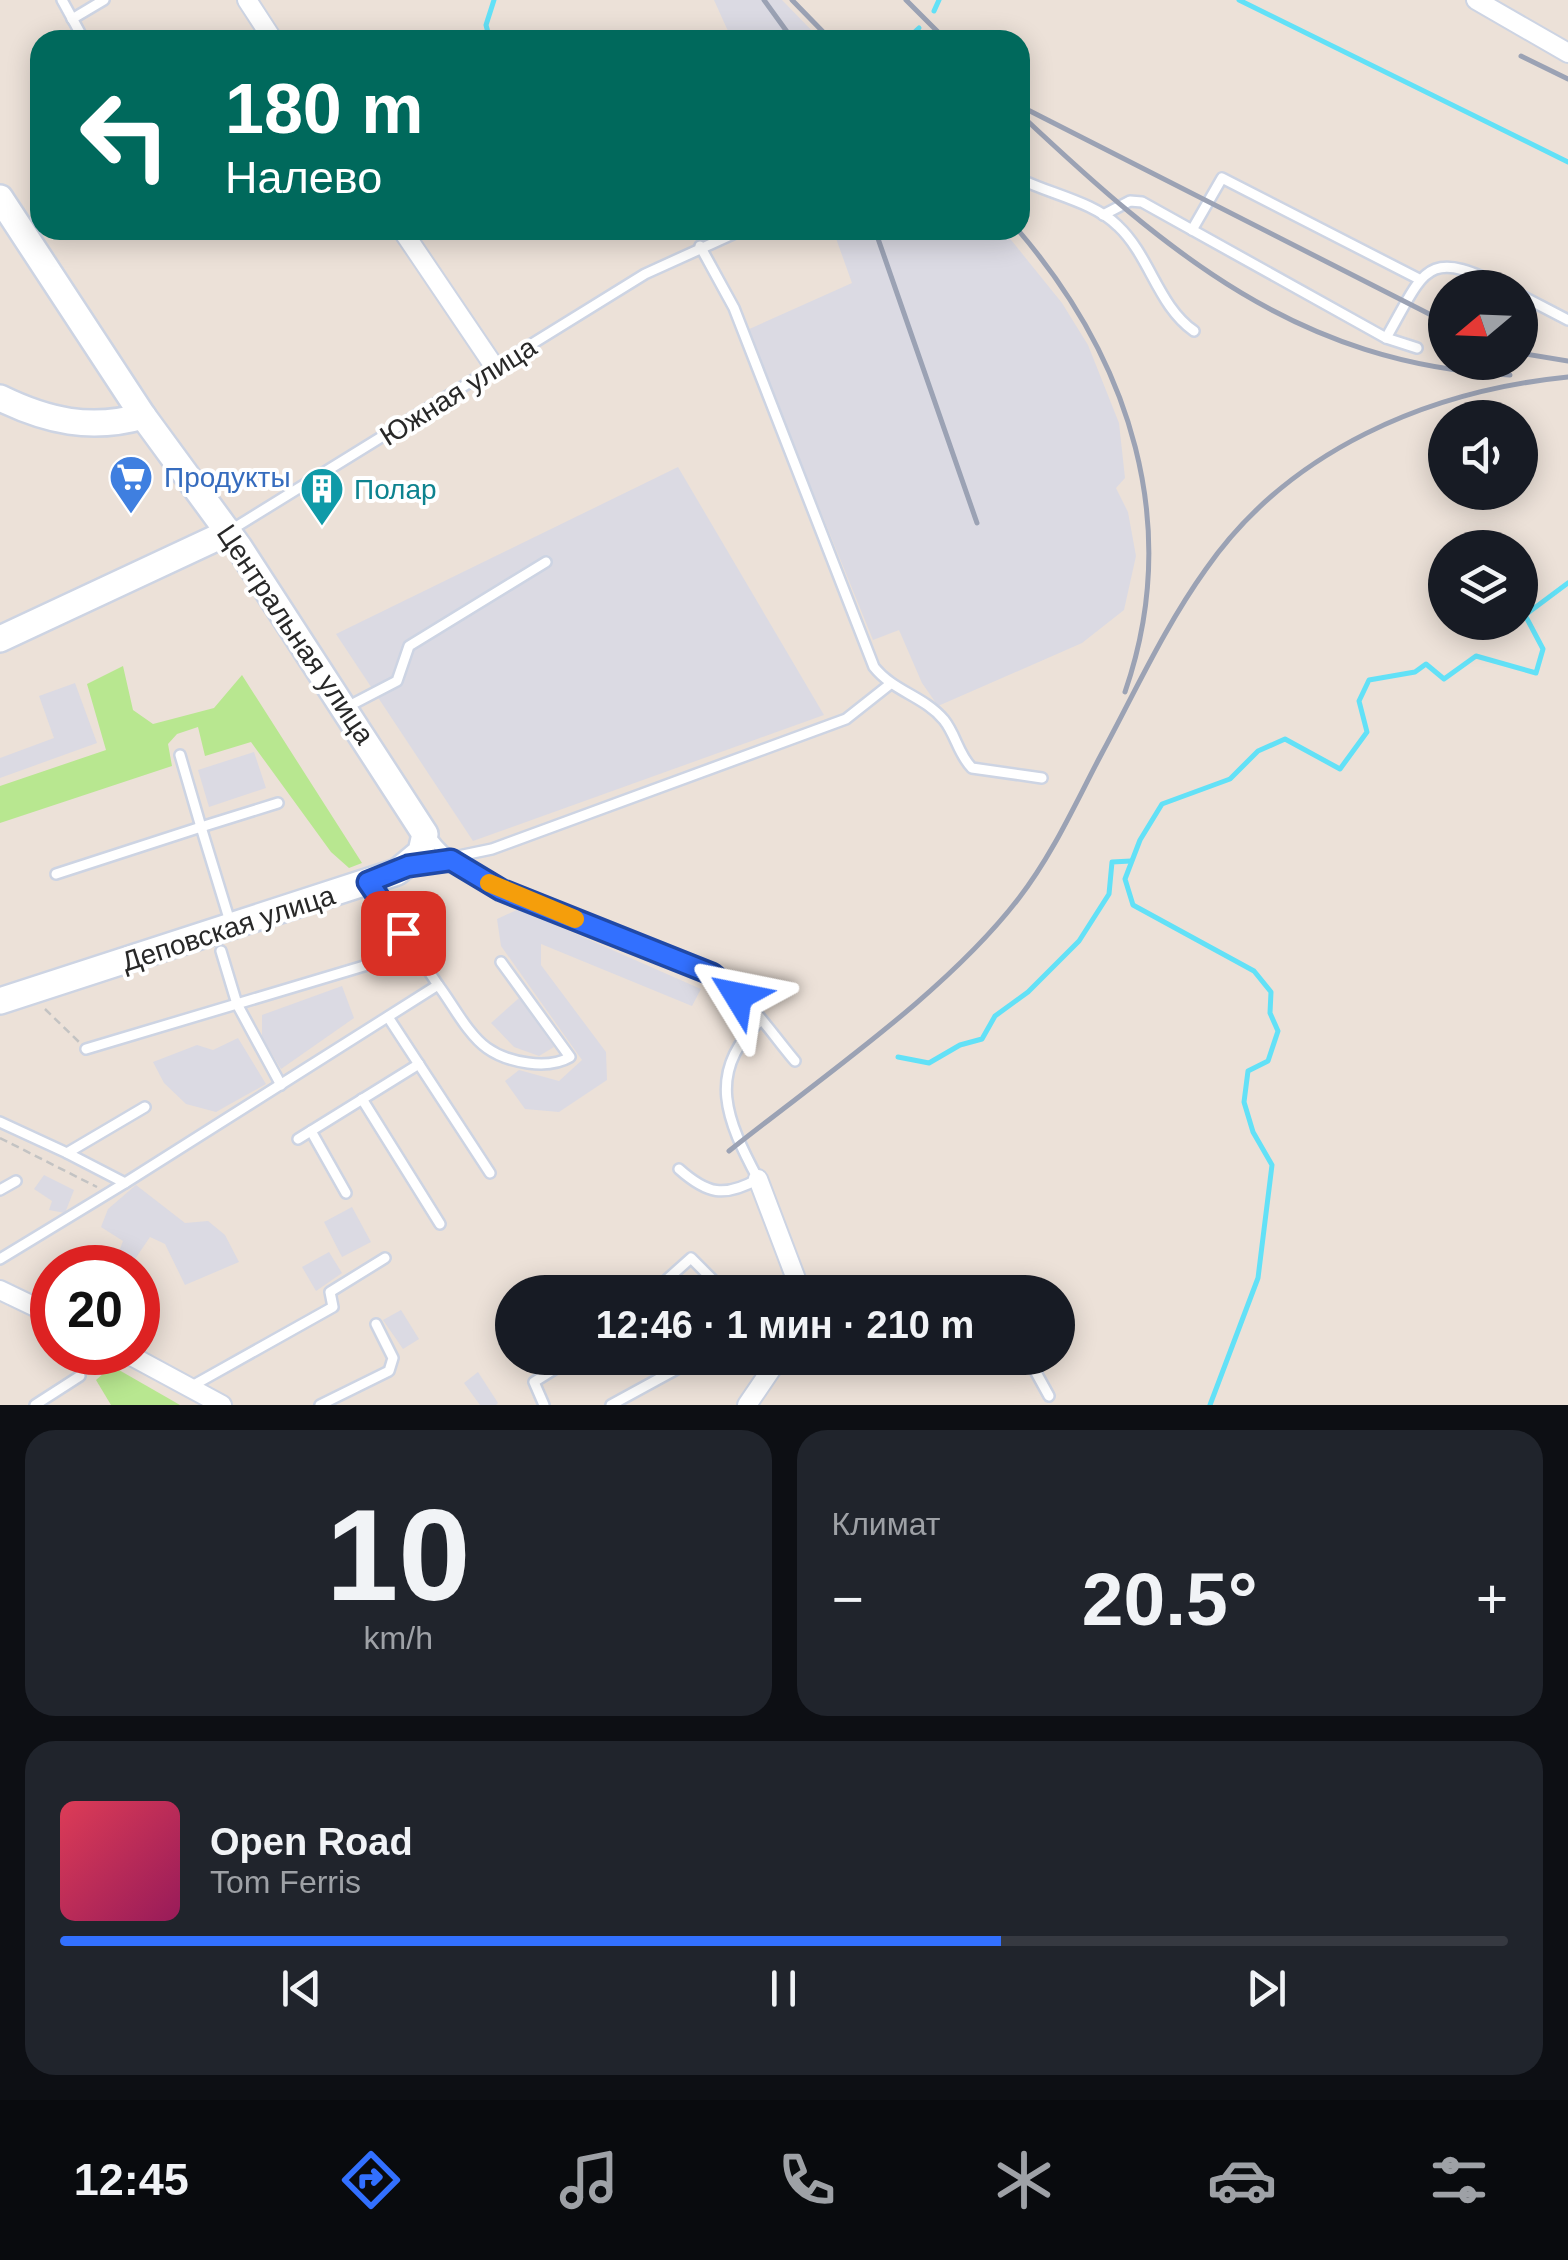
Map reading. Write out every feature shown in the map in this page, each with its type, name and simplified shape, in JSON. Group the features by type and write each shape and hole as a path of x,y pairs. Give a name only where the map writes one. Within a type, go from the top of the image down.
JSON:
{"street":[{"path":"246,0 266,30"},
{"path":"1476,0 1568,53"},
{"name":"Центральная улица","path":"0,198 142,416 229,532 420,823"},
{"path":"409,240 496,369"},
{"path":"0,398 30,413 79,423 109,425 142,416"},
{"name":"Южная улица","path":"0,639 229,532"},
{"path":"408,866 424,844 420,823"},
{"name":"Деповская улица","path":"0,1001 226,939 408,866"},
{"path":"758,1179 795,1275"},
{"path":"0,1290 30,1304"},
{"path":"160,1372 222,1405"},
{"path":"747,1405 767,1375"}],"lane":[{"path":"62,0 78,30"},
{"path":"72,19 104,0"},
{"path":"1192,230 1222,178 1419,279"},
{"path":"1030,183 1103,215 1125,234 1172,311 1194,331"},
{"path":"1103,215 1136,200 1386,338 1417,348"},
{"name":"Южная улица","path":"229,532 645,274 716,240"},
{"path":"700,246 734,308 868,655 889,685 935,711 972,768 1042,778"},
{"path":"1439,270 1452,264 1465,270"},
{"path":"1386,338 1419,279 1428,275"},
{"path":"1538,304 1568,320"},
{"path":"344,708 397,681 408,646 546,562"},
{"path":"408,866 492,849 846,720 889,685"},
{"path":"180,755 201,827 237,1004 280,1085"},
{"path":"56,874 278,802"},
{"path":"420,823 451,860 501,890 712,974 795,1061"},
{"path":"368,882 486,1048 527,1063 556,1065 570,1057 501,962"},
{"path":"86,1049 374,963"},
{"path":"0,1259 438,985"},
{"path":"388,1017 490,1173"},
{"path":"678,1169 714,1193 732,1192 758,1179 730,1120 727,1084 733,1049 760,1021"},
{"path":"298,1140 418,1064"},
{"path":"362,1099 440,1224"},
{"path":"68,1153 145,1107"},
{"path":"0,1122 125,1183"},
{"path":"311,1131 346,1193"},
{"path":"0,1190 16,1180"},
{"path":"190,1388 333,1307 330,1292 384,1258"},
{"path":"672,1275 691,1258 708,1275"},
{"path":"320,1405 389,1371 393,1358 376,1324"},
{"path":"544,1405 534,1382 545,1375"},
{"path":"610,1405 666,1375"},
{"path":"1037,1375 1049,1396"},
{"path":"35,1405 80,1376"}],"path":[{"path":"44,1008 86,1049"},
{"path":"0,1138 108,1193"}],"shaded area":[{"path":"714,0 782,0 811,30 728,30"},
{"path":"837,240 1011,240 1062,303 1088,345 1119,423 1125,478 1116,488 1128,512 1136,556 1124,610 1082,643 938,706 922,683 899,630 873,640 747,330 852,283"},
{"path":"678,467 824,715 473,841 336,634"},
{"path":"75,683 97,743 0,778 0,758 54,738 39,696"},
{"path":"254,752 266,788 209,807 198,770"},
{"path":"519,909 701,989 692,1006 541,944 541,965 606,1052 607,1080 559,1112 525,1109 505,1081 519,1070 559,1081 582,1060 501,946 497,919"},
{"path":"342,986 354,1018 281,1069 262,1037 262,1015"},
{"path":"519,998 554,1047 539,1056 514,1047 491,1023"},
{"path":"238,1038 266,1084 216,1112 186,1104 164,1083 153,1062 197,1045 213,1050"},
{"path":"44,1175 74,1190 65,1213 49,1210 52,1201 34,1189"},
{"path":"136,1185 185,1223 208,1221 225,1235 239,1262 185,1285 165,1244 150,1237 145,1245 121,1245 123,1241 101,1227 108,1209"},
{"path":"352,1207 371,1242 342,1257 324,1222"},
{"path":"329,1252 342,1273 316,1291 302,1267"},
{"path":"401,1310 419,1339 403,1349 383,1320"},
{"path":"478,1372 496,1405 480,1405 464,1383"}],"green space":[{"path":"123,666 133,710 153,724 214,708 242,675 362,863 349,868 331,852 251,742 205,756 198,727 177,734 168,744 172,766 0,823 0,786 106,750 87,684"},
{"path":"102,1375 128,1375 180,1405 111,1405 96,1380"}],"waterway":[{"path":"487,30 494,0"},
{"path":"934,11 939,0"},
{"path":"1239,0 1568,162"},
{"path":"1210,1405 1258,1278 1272,1165 1253,1132 1244,1102 1248,1071 1268,1061 1278,1031 1270,1013 1271,992 1254,971 1133,905 1125,879 1140,840 1162,804 1230,779 1258,751 1285,739 1340,769 1367,732 1359,701 1369,680 1415,672 1426,664 1444,679 1476,656 1536,673 1543,649 1525,615 1568,583"},
{"path":"898,1057 929,1063 960,1045 982,1039 995,1016 1028,992 1079,941 1109,894 1112,862 1131,861"}],"railway":[{"path":"764,0 786,30"},
{"path":"792,0 821,30"},
{"path":"906,0 936,30"},
{"path":"1521,56 1568,79"},
{"path":"1030,111 1428,313"},
{"path":"1030,123 1130,212 1241,293 1301,324 1365,349 1428,365"},
{"path":"878,240 977,523"},
{"path":"1026,240 1090,334 1116,389 1135,447 1146,507 1148,567 1142,629 1125,692"},
{"path":"1538,356 1568,361"},
{"path":"729,1151 920,1000 990,933 1053,846 1191,591 1240,527 1278,491 1320,460 1414,413 1464,396 1568,377"}],"slow traffic":[{"path":"489,883 575,919"}],"place":[{"name":"Продукты","path":"131,515"},
{"name":"Полар","path":"322,527"}],"route":[{"path":"403,933 368,882 408,866 451,860 501,890 712,974 738,996"}]}
